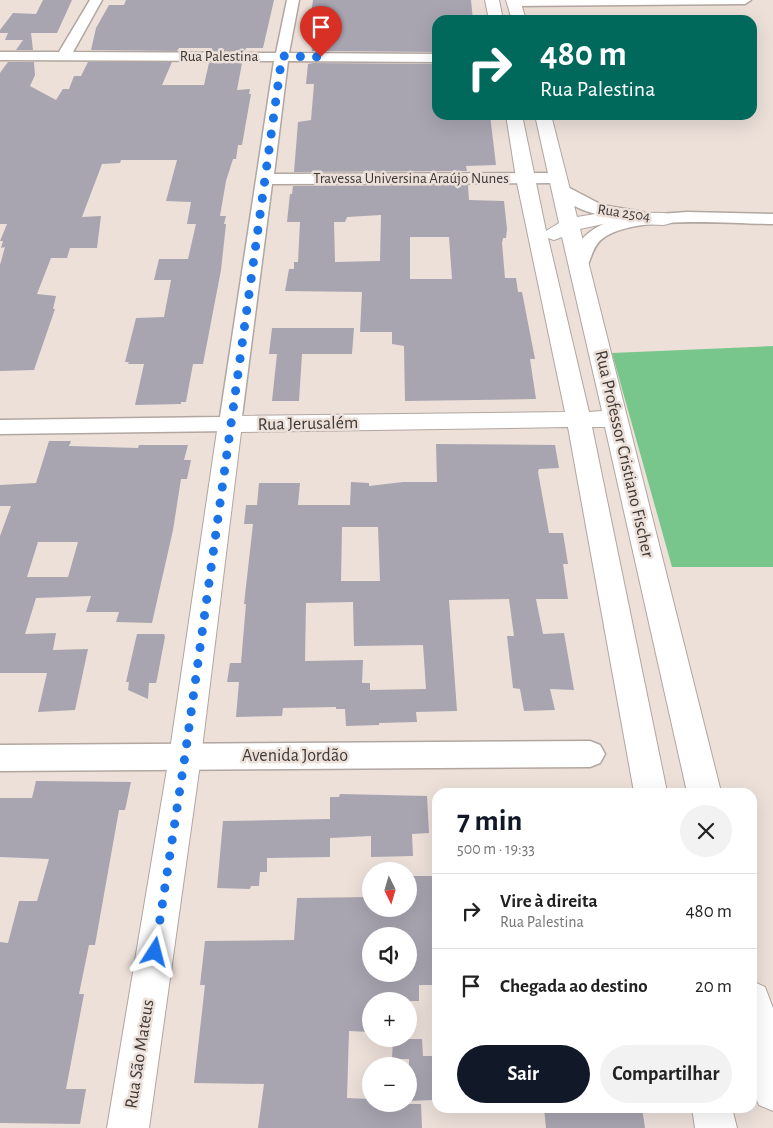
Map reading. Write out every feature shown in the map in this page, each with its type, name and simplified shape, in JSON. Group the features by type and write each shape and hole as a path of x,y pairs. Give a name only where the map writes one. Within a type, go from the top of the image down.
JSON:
{"main road":[{"path":"492,0 495,15"},
{"path":"514,1 518,15"},
{"name":"Rua Professor Cristiano Fischer","path":"515,120 525,178 578,420 650,788"},
{"name":"Rua Professor Cristiano Fischer","path":"544,120 703,788"},
{"path":"542,255 546,242 555,233 570,225 603,217 664,219"},
{"name":"Rua Jerusalém","path":"230,424 616,419"},
{"name":"Rua São Mateus","path":"128,1128 185,756 230,424"},
{"path":"757,1027 773,1091"},
{"path":"713,1113 716,1128"}],"street":[{"path":"64,56 96,0"},
{"name":"Rua São Mateus","path":"230,424 282,56 293,0"},
{"path":"514,1 745,0"},
{"name":"Rua Palestina","path":"0,56 432,58"},
{"name":"Travessa Universina Araújo Nunes","path":"266,179 525,178 558,183"},
{"name":"Rua 2504","path":"558,183 574,200 600,211 664,219"},
{"name":"Rua 2504","path":"579,264 582,250 591,239 605,229 638,221 664,219 773,219"},
{"name":"Rua Jerusalém","path":"0,427 230,424"},
{"name":"Avenida Jordão","path":"0,758 590,754"}],"green space":[{"path":"773,346 773,567 672,567 612,353"}],"building":[{"path":"43,0 72,0 57,33 31,33 33,50 16,50 23,40 5,40 8,33 0,33 0,30 13,13 36,14"},
{"path":"126,0 274,0 263,48 246,48 245,51 211,51 212,48 179,48 177,51 91,50 96,28 109,5 124,5"},
{"path":"313,0 471,0 472,15 432,15 432,52 312,51 311,38 314,22 310,22"},
{"path":"8,62 34,62 35,75 30,86 56,100 63,89 69,89 74,76 81,76 88,62 172,62 162,85 204,85 209,63 242,63 237,90 250,89 249,94 251,94 242,145 238,145 236,159 233,159 226,181 220,216 226,216 221,270 203,364 193,364 186,402 181,402 181,404 135,405 144,364 128,364 129,362 125,362 136,318 164,317 171,280 154,280 159,259 188,259 196,224 187,224 191,202 166,201 177,160 121,160 120,163 102,164 82,217 101,216 97,248 70,248 67,258 51,258 37,294 56,296 53,309 55,309 34,370 0,371 0,265 5,247 1,248 3,241 0,241 7,224 0,224 0,73"},
{"path":"308,64 432,64 432,120 491,120 496,165 466,166 467,171 294,172 298,122 311,120 314,84 306,84"},
{"path":"468,185 469,200 504,201 507,229 506,238 503,238 502,243 505,278 516,278 518,292 522,292 535,359 530,359 536,399 405,401 404,346 392,344 392,332 360,332 362,292 285,291 289,269 294,269 294,262 298,262 300,222 287,222 290,194 292,194 293,186","holes":["381,215 380,261 335,262 334,222 345,222 347,217","410,237 449,237 452,279 410,279"]},
{"path":"272,328 354,328 352,354 302,354 299,401 272,401 277,354 269,354"},
{"path":"49,441 71,441 69,446 138,448 139,445 188,445 184,460 191,460 187,479 181,479 173,530 152,623 116,622 119,612 86,612 91,596 36,598 25,634 56,633 53,650 88,649 75,710 38,712 47,673 0,673 0,536 11,506 0,506 0,485 36,483","holes":["38,542 78,542 68,577 27,577"]},
{"path":"436,444 555,445 559,468 539,469 538,472 549,533 563,533 568,564 563,564 568,599 536,599 543,634 564,633 574,690 550,689 555,710 524,711 520,689 513,688 507,636 514,636 509,599 449,600 457,711 416,712 417,722 346,726 345,709 336,709 336,707 283,708 282,716 236,717 239,682 227,682 230,663 241,663 246,604 244,604 253,524 244,524 246,505 257,505 259,483 300,483 298,505 350,505 351,482 369,483 369,486 403,482 437,482","holes":["342,527 378,527 380,581 341,581","353,602 354,646 423,645 426,689 370,690 370,683 362,683 363,660 305,661 306,603"]},
{"path":"137,634 164,634 165,637 156,683 149,683 148,699 128,690 129,682 126,682"},
{"path":"36,781 131,782 125,810 119,810 95,945 89,945 79,994 84,994 66,1089 86,1089 80,1124 0,1123 0,942 8,943 19,901 37,901 49,859 0,857 0,798 32,798"},
{"path":"340,794 427,796 429,833 412,834 413,856 371,857 371,836 330,838 330,857 267,858 267,872 260,872 259,886 251,886 250,889 217,888 223,821 330,819 330,797 339,797"},
{"path":"418,876 432,876 432,985 419,985 419,1001 417,1001 417,992 362,992 362,1032 349,1031 347,1098 362,1099 362,1112 417,1112 417,1104 421,1104 422,1128 258,1128 264,1084 194,1083 205,985 200,985 205,941 294,940 297,898 362,897 362,918 418,918"},
{"path":"417,1039 422,1039 423,1056 432,1056 432,1100 417,1101 417,1057 392,1057 393,1047 417,1047"},
{"path":"544,1113 643,1113 645,1128 546,1128"}],"route":[{"path":"155,952 185,756 282,56 321,57"}]}
